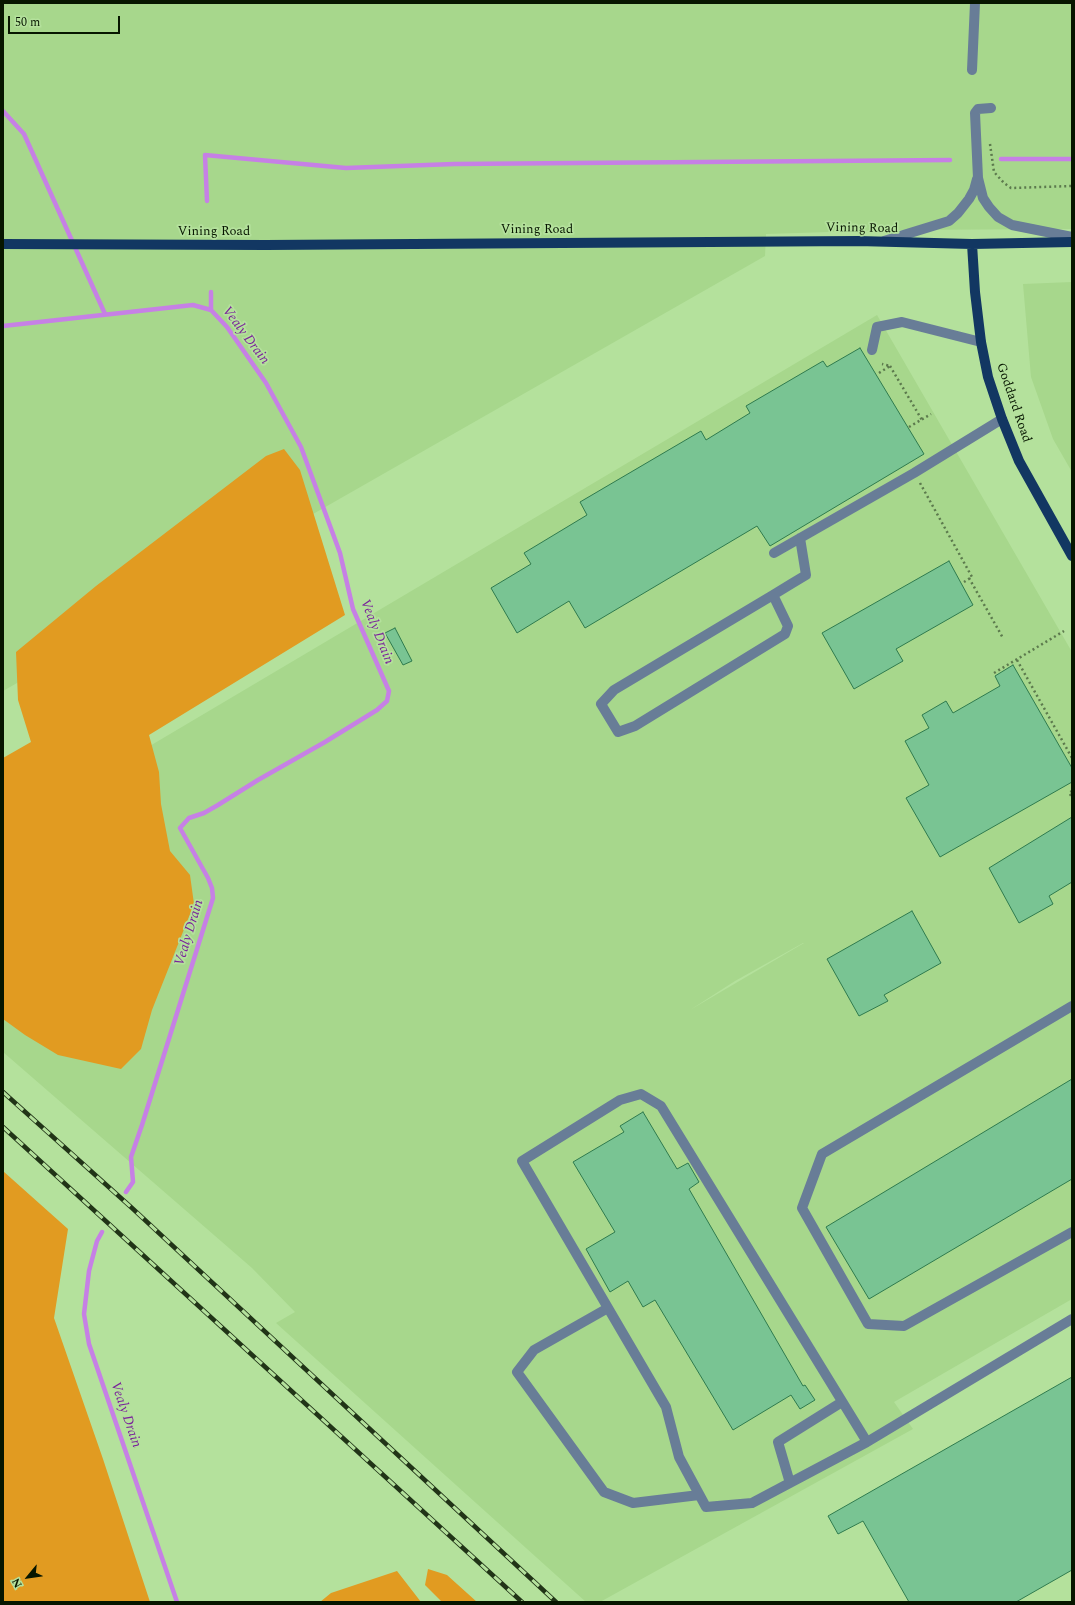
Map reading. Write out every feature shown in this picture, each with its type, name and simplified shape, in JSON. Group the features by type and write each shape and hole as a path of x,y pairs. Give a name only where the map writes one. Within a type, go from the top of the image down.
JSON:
{"main road":[{"name":"Vining Road","path":"3,244 880,242 972,244 1072,242"},
{"name":"Goddard Road","path":"972,244 975,292 981,342 988,377 1002,419 1020,461 1072,556"}],"street":[{"path":"972,70 975,3"},
{"path":"991,108 978,109 975,113 978,178 983,198 989,207 1004,222 1012,225 1072,237"},
{"path":"880,242 949,221 958,213 969,199 978,178"},
{"path":"872,350 877,327 902,322 981,342"},
{"path":"774,553 914,473 1002,419"},
{"path":"773,595 788,626 785,634 635,726 618,732 601,704 614,690 806,575 800,538"},
{"path":"1072,1006 822,1154 802,1208 868,1324 904,1326 1072,1232"},
{"path":"867,1442 661,1106 641,1094 620,1100 522,1161 666,1407 679,1457 706,1507 752,1503 867,1442 1072,1319"},
{"path":"608,1308 534,1350 517,1372 604,1492 633,1503 699,1495"},
{"path":"790,1483 778,1442 842,1402"}],"path":[{"path":"990,140 994,172 1011,188 1072,186"},
{"path":"882,364 890,366 922,420"},
{"path":"879,373 890,366"},
{"path":"909,427 931,414"},
{"path":"914,473 972,577 964,582"},
{"path":"969,578 1004,638"},
{"path":"994,673 1064,631"},
{"path":"1016,660 1072,758"},
{"path":"1072,791 1069,793 1072,797"}],"shaded area":[{"path":"3,3 1072,3 1072,229 891,230 766,234 765,256 3,691"},
{"path":"1072,282 1072,472 1053,439 1031,377 1023,284"},
{"path":"877,315 1072,652 1072,1299 894,1402 913,1429 600,1602 586,1602 276,1323 295,1312 252,1268 3,1052 3,833","holes":["804,943 690,1010 735,981"]},
{"path":"284,449 300,470 345,615 149,735 159,772 161,804 170,851 190,875 194,904 152,1010 141,1049 121,1069 58,1055 25,1035 3,1019 3,758 31,742 18,700 16,652 96,586 266,456"},
{"path":"3,1171 68,1229 54,1318 103,1459 150,1602 3,1602"},
{"path":"428,1569 447,1575 477,1602 442,1602 425,1585"},
{"path":"397,1571 421,1602 320,1602 331,1593"}],"building":[{"path":"860,348 924,454 770,546 757,526 585,628 569,601 517,633 491,588 531,564 524,553 587,515 580,502 701,431 706,440 750,413 746,406 823,361 827,367"},
{"path":"949,561 973,605 896,649 903,661 854,689 822,633"},
{"path":"395,628 412,661 403,665 385,633"},
{"path":"1013,665 1072,768 1072,782 940,857 906,798 929,785 905,741 929,728 922,715 946,701 953,713 1000,686 995,676"},
{"path":"1072,817 1072,882 1049,896 1053,904 1019,923 989,868"},
{"path":"912,911 941,963 884,995 888,1001 859,1016 827,959"},
{"path":"1072,1079 1072,1179 869,1299 826,1227"},
{"path":"643,1112 677,1169 688,1163 699,1182 689,1189 803,1386 805,1385 815,1400 800,1409 791,1395 733,1430 655,1300 643,1307 628,1281 610,1292 586,1249 615,1232 573,1162 624,1132 620,1126"},
{"path":"1072,1377 1072,1570 1016,1602 909,1602 863,1521 838,1534 828,1516"}],"waterway":[{"name":"Vealy Drain","path":"3,111 24,134 105,314"},
{"path":"207,201 205,155 346,168 454,164 950,160"},
{"path":"1001,159 1072,159"},
{"path":"211,292 211,310"},
{"name":"Vealy Drain","path":"3,326 193,305 211,310 227,327 266,383 301,447 340,553 353,609 389,691 387,701 377,710 218,805 204,813 189,818 180,828 208,878 212,888 213,898 131,1157 133,1182 126,1192"},
{"name":"Vealy Drain","path":"102,1232 97,1241 89,1271 84,1314 89,1344 177,1602"}],"railway":[{"path":"3,1092 132,1208 556,1602"},
{"path":"3,1127 522,1602"}]}
